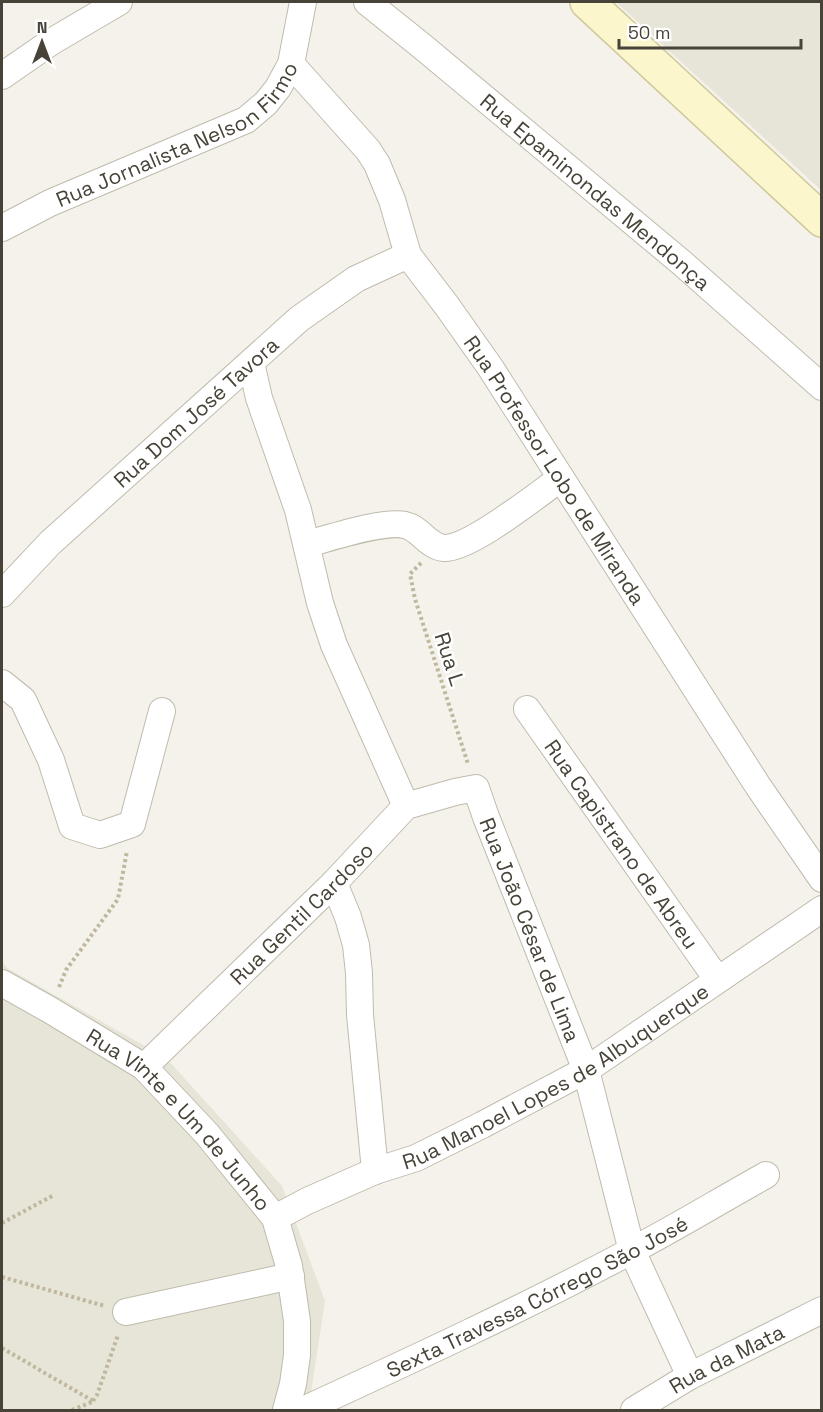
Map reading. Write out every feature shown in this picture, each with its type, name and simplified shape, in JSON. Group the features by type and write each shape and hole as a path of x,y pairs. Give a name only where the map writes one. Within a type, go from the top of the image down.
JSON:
{"street":[{"path":"2,76 51,42 119,2"},
{"name":"Rua Jornalista Nelson Firmo","path":"2,228 50,203 246,120 266,103 278,88 291,64 303,2"},
{"name":"Rua Epaminondas Mendonça","path":"367,2 674,256 822,387"},
{"path":"587,2 822,220"},
{"name":"Rua Professor Lobo de Miranda","path":"291,64 368,150 377,164 392,200 408,255 490,368 758,786 822,879"},
{"name":"Rua Dom José Tavora","path":"2,594 50,543 299,319 356,279 408,255"},
{"path":"251,363 259,398 298,510 320,603 334,645 406,806 476,788"},
{"path":"307,544 364,529 390,524 405,524 415,528 436,546 453,547 473,540 561,478"},
{"path":"2,683 23,700 51,760 72,826 100,835 132,824 162,711"},
{"name":"Rua Capistrano de Abreu","path":"527,709 717,980"},
{"name":"Rua João César de Lima","path":"476,788 586,1070 632,1251 690,1376"},
{"name":"Rua Gentil Cardoso","path":"144,1067 334,883 406,806"},
{"path":"334,883 348,917 356,945 360,1015 375,1171"},
{"name":"Rua Manoel Lopes de Albuquerque","path":"274,1218 306,1201 375,1171 416,1158 586,1070 822,909"},
{"name":"Rua Vinte e Um de Junho","path":"2,983 144,1067 207,1134 274,1218 289,1266 297,1321 297,1355 286,1410"},
{"name":"Sexta Travessa Córrego São José","path":"303,1410 491,1322 632,1251 766,1175"},
{"path":"126,1311 291,1276"},
{"name":"Rua da Mata","path":"634,1410 690,1376 822,1310"}],"path":[{"name":"Rua L","path":"436,546 410,574 415,598 476,788"},
{"path":"50,1010 66,970 118,899 132,824"},
{"path":"2,1223 54,1195"},
{"path":"2,1277 126,1311 97,1395 93,1401 72,1410"},
{"path":"2,1348 93,1401"}],"shaded area":[{"path":"616,2 821,2 821,190"},
{"path":"2,962 7,968 166,1058 282,1186 325,1301 310,1399 303,1410 2,1410"}]}
